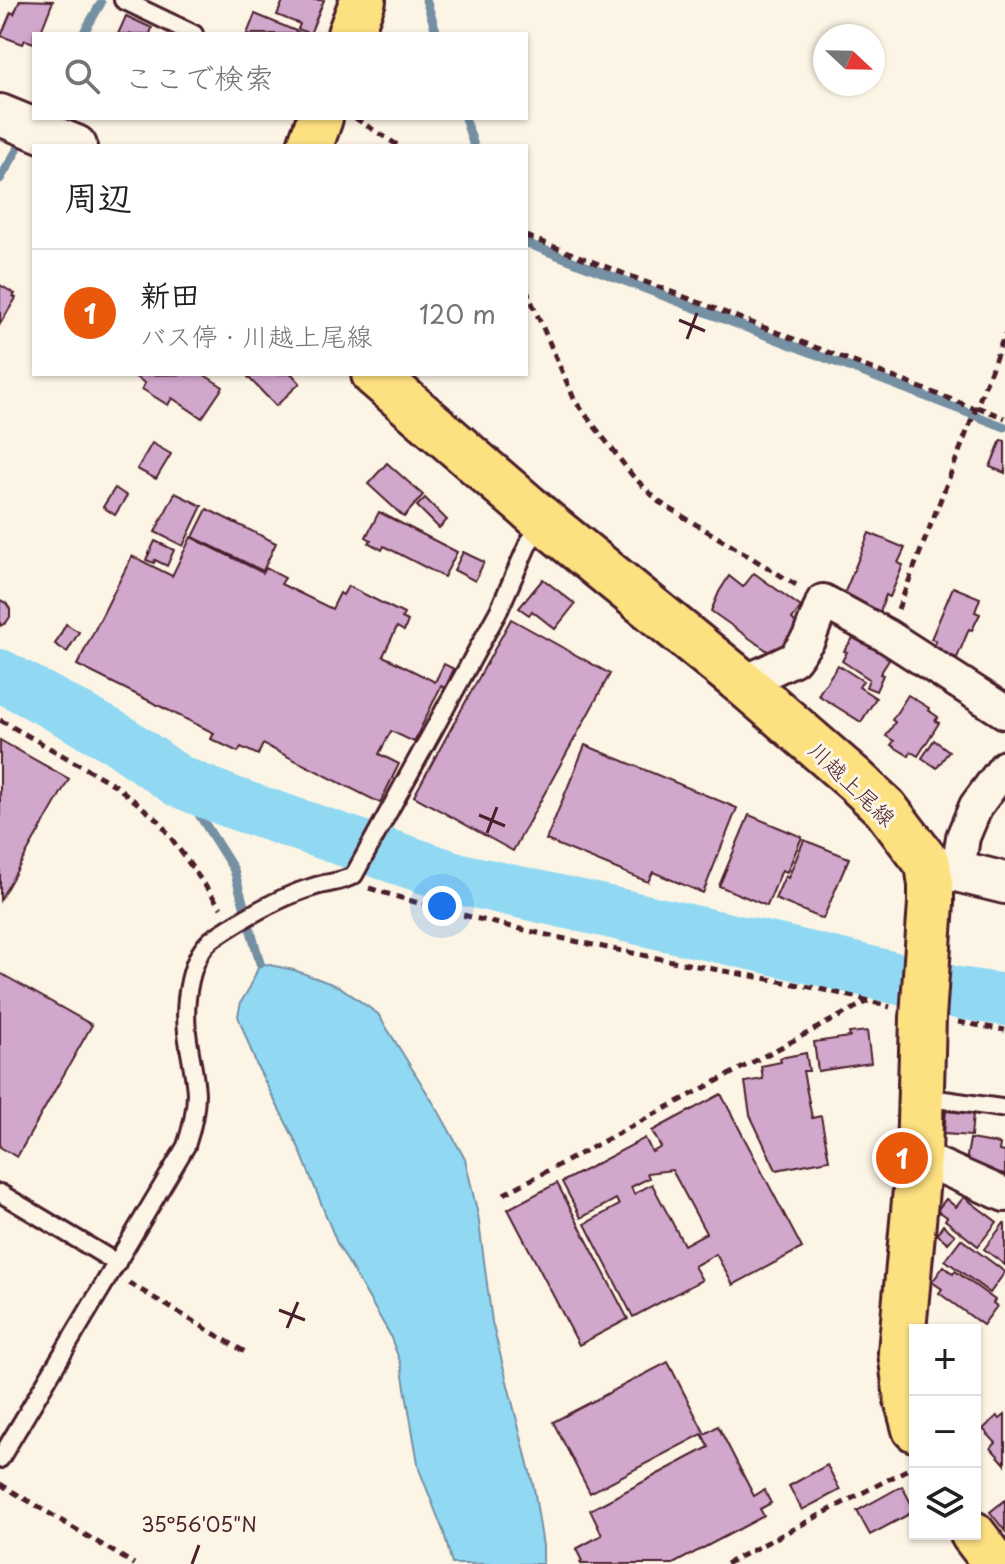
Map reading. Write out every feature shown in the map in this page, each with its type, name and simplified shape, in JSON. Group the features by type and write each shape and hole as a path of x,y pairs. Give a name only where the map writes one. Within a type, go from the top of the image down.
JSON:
{"main road":[{"path":"351,32 363,0"},
{"path":"311,144 319,120"},
{"name":"川越上尾線","path":"376,376 545,522 743,683 854,779 943,867"},
{"path":"909,1406 901,1352 919,1157 931,885 943,867"},
{"path":"978,1540 996,1564"}],"street":[{"path":"0,115 71,144"},
{"path":"743,683 794,659 809,638 823,601 887,636 1005,712"},
{"path":"1005,767 976,806 963,837 943,867 1005,883"},
{"path":"919,1157 1005,1195"}],"lane":[{"path":"123,0 190,32"},
{"path":"0,1459 186,1146 195,1120 196,1092 187,1032 188,994 197,959 211,939 264,909 312,887 350,878 499,610 529,542 545,522"},
{"path":"921,1096 1001,1108"},
{"path":"0,1193 114,1268"}],"path":[{"path":"358,120 396,144"},
{"path":"528,237 1005,418"},
{"path":"528,294 575,401 632,475 659,502 823,601"},
{"path":"887,636 1005,334"},
{"path":"0,720 115,785 159,821 236,924"},
{"path":"350,878 451,913 545,935 795,984 1005,1030"},
{"path":"504,1194 869,1001"},
{"path":"114,1268 245,1352"},
{"path":"726,1564 909,1468"},
{"path":"0,1484 134,1564"}],"water":[{"path":"260,963 294,970 340,987 378,1014 465,1159 478,1215 492,1322 534,1488 543,1564 452,1564 444,1533 419,1469 401,1364 389,1333 337,1243 299,1148 257,1066 238,1016 241,1002"}],"building":[{"path":"20,0 53,1 41,32 32,32 32,42 25,40 23,44 1,36 11,12 14,14"},
{"path":"280,0 324,0 311,32 298,29 300,24 277,15 283,1"},
{"path":"255,14 298,32 248,32"},
{"path":"126,16 152,28 151,32 119,32"},
{"path":"0,285 15,294 13,296 16,298 0,324"},
{"path":"134,376 206,376 223,387 202,418 172,398 168,405 142,389 145,383"},
{"path":"294,376 300,383 276,406 248,377"},
{"path":"1001,440 1005,441 1005,473 990,467"},
{"path":"152,443 171,454 156,479 137,469"},
{"path":"387,463 423,495 404,517 368,484"},
{"path":"115,488 127,496 115,515 103,507"},
{"path":"175,493 202,506 183,546 155,532"},
{"path":"425,498 447,520 439,528 417,506"},
{"path":"207,509 276,543 263,571 193,537"},
{"path":"379,512 457,552 444,577 384,546 382,550 369,543 371,540 366,537"},
{"path":"869,533 905,548 898,563 903,565 890,597 886,595 879,614 855,604 856,600 844,594"},
{"path":"191,537 263,573 266,568 285,578 281,584 332,609 340,593 343,595 348,586 404,614 402,618 408,621 404,631 397,627 383,656 435,682 444,664 454,669 445,688 441,686 414,742 391,731 379,754 399,764 380,803 263,744 258,755 241,747 238,752 211,739 214,733 77,665 132,556 172,576"},
{"path":"155,541 174,550 167,566 155,560 154,563 146,560"},
{"path":"463,552 484,562 475,581 454,570"},
{"path":"754,573 801,607 792,619 798,625 776,657 711,611 729,576 743,587"},
{"path":"543,579 575,604 555,629 532,611 529,615 519,608"},
{"path":"953,587 980,598 975,612 980,614 972,630 969,629 957,658 950,655 949,659 931,652 936,641 931,639"},
{"path":"0,600 10,609 10,617 0,626"},
{"path":"511,619 610,674 513,851 414,796"},
{"path":"66,624 79,632 67,652 55,644"},
{"path":"858,631 893,654 880,674 883,675 876,691 866,687 869,679 842,661 847,652 844,651"},
{"path":"838,665 863,681 859,687 876,698 861,722 818,695"},
{"path":"908,695 929,708 938,717 935,721 939,723 918,756 911,752 909,756 891,745 894,741 886,736"},
{"path":"0,740 69,779 0,900"},
{"path":"934,740 949,751 937,768 922,758"},
{"path":"585,745 737,808 703,893 653,872 648,882 546,840"},
{"path":"749,815 802,837 787,872 782,870 767,906 719,886"},
{"path":"804,840 849,858 823,919 775,899 785,876 788,878"},
{"path":"0,973 92,1025 17,1157 0,1147"},
{"path":"867,1031 871,1063 818,1071 814,1042 850,1037 849,1033"},
{"path":"806,1053 809,1071 803,1071 812,1118 821,1116 829,1160 776,1170 750,1115 745,1082 763,1079 761,1066 781,1062 780,1058"},
{"path":"721,1094 802,1248 733,1285 716,1254 694,1266 702,1280 633,1317 585,1224 619,1205 616,1199 581,1218 562,1182 645,1138 652,1152 661,1147 652,1131","holes":["672,1170 706,1233 684,1245 652,1184 634,1194 631,1187 649,1178 647,1173"]},
{"path":"946,1111 973,1114 971,1136 944,1134"},
{"path":"970,1139 1000,1144 999,1151 1005,1152 1005,1174 978,1169 979,1164 966,1162"},
{"path":"557,1183 628,1319 579,1345 508,1209"},
{"path":"964,1197 997,1222 978,1246 937,1210 946,1199 956,1207"},
{"path":"1005,1224 1005,1265 984,1249"},
{"path":"943,1225 955,1235 948,1243 937,1234"},
{"path":"961,1239 1005,1272 990,1293 945,1260"},
{"path":"944,1266 995,1300 993,1303 997,1306 983,1325 939,1293 942,1289 932,1282"},
{"path":"668,1362 705,1434 718,1426 754,1496 764,1490 771,1503 760,1509 764,1516 673,1564 581,1564 576,1549 602,1535 590,1510 709,1447 702,1434 590,1493 553,1422"},
{"path":"1005,1415 1005,1464 991,1448 996,1443 983,1429 997,1416 1000,1419"},
{"path":"827,1465 840,1490 802,1510 789,1486"},
{"path":"902,1486 909,1499 909,1514 870,1535 857,1511"},
{"path":"1005,1500 1005,1531 990,1512"}],"waterway":[{"path":"426,0 436,32"},
{"path":"84,32 101,3"},
{"path":"466,120 473,144"},
{"path":"0,179 17,150"},
{"path":"528,244 1005,427"},
{"path":"0,675 118,739 178,781 233,803 456,878 958,993 1005,1000"},
{"path":"178,781 234,870 260,963"}],"place":[{"name":"新田","path":"902,1158"}]}
